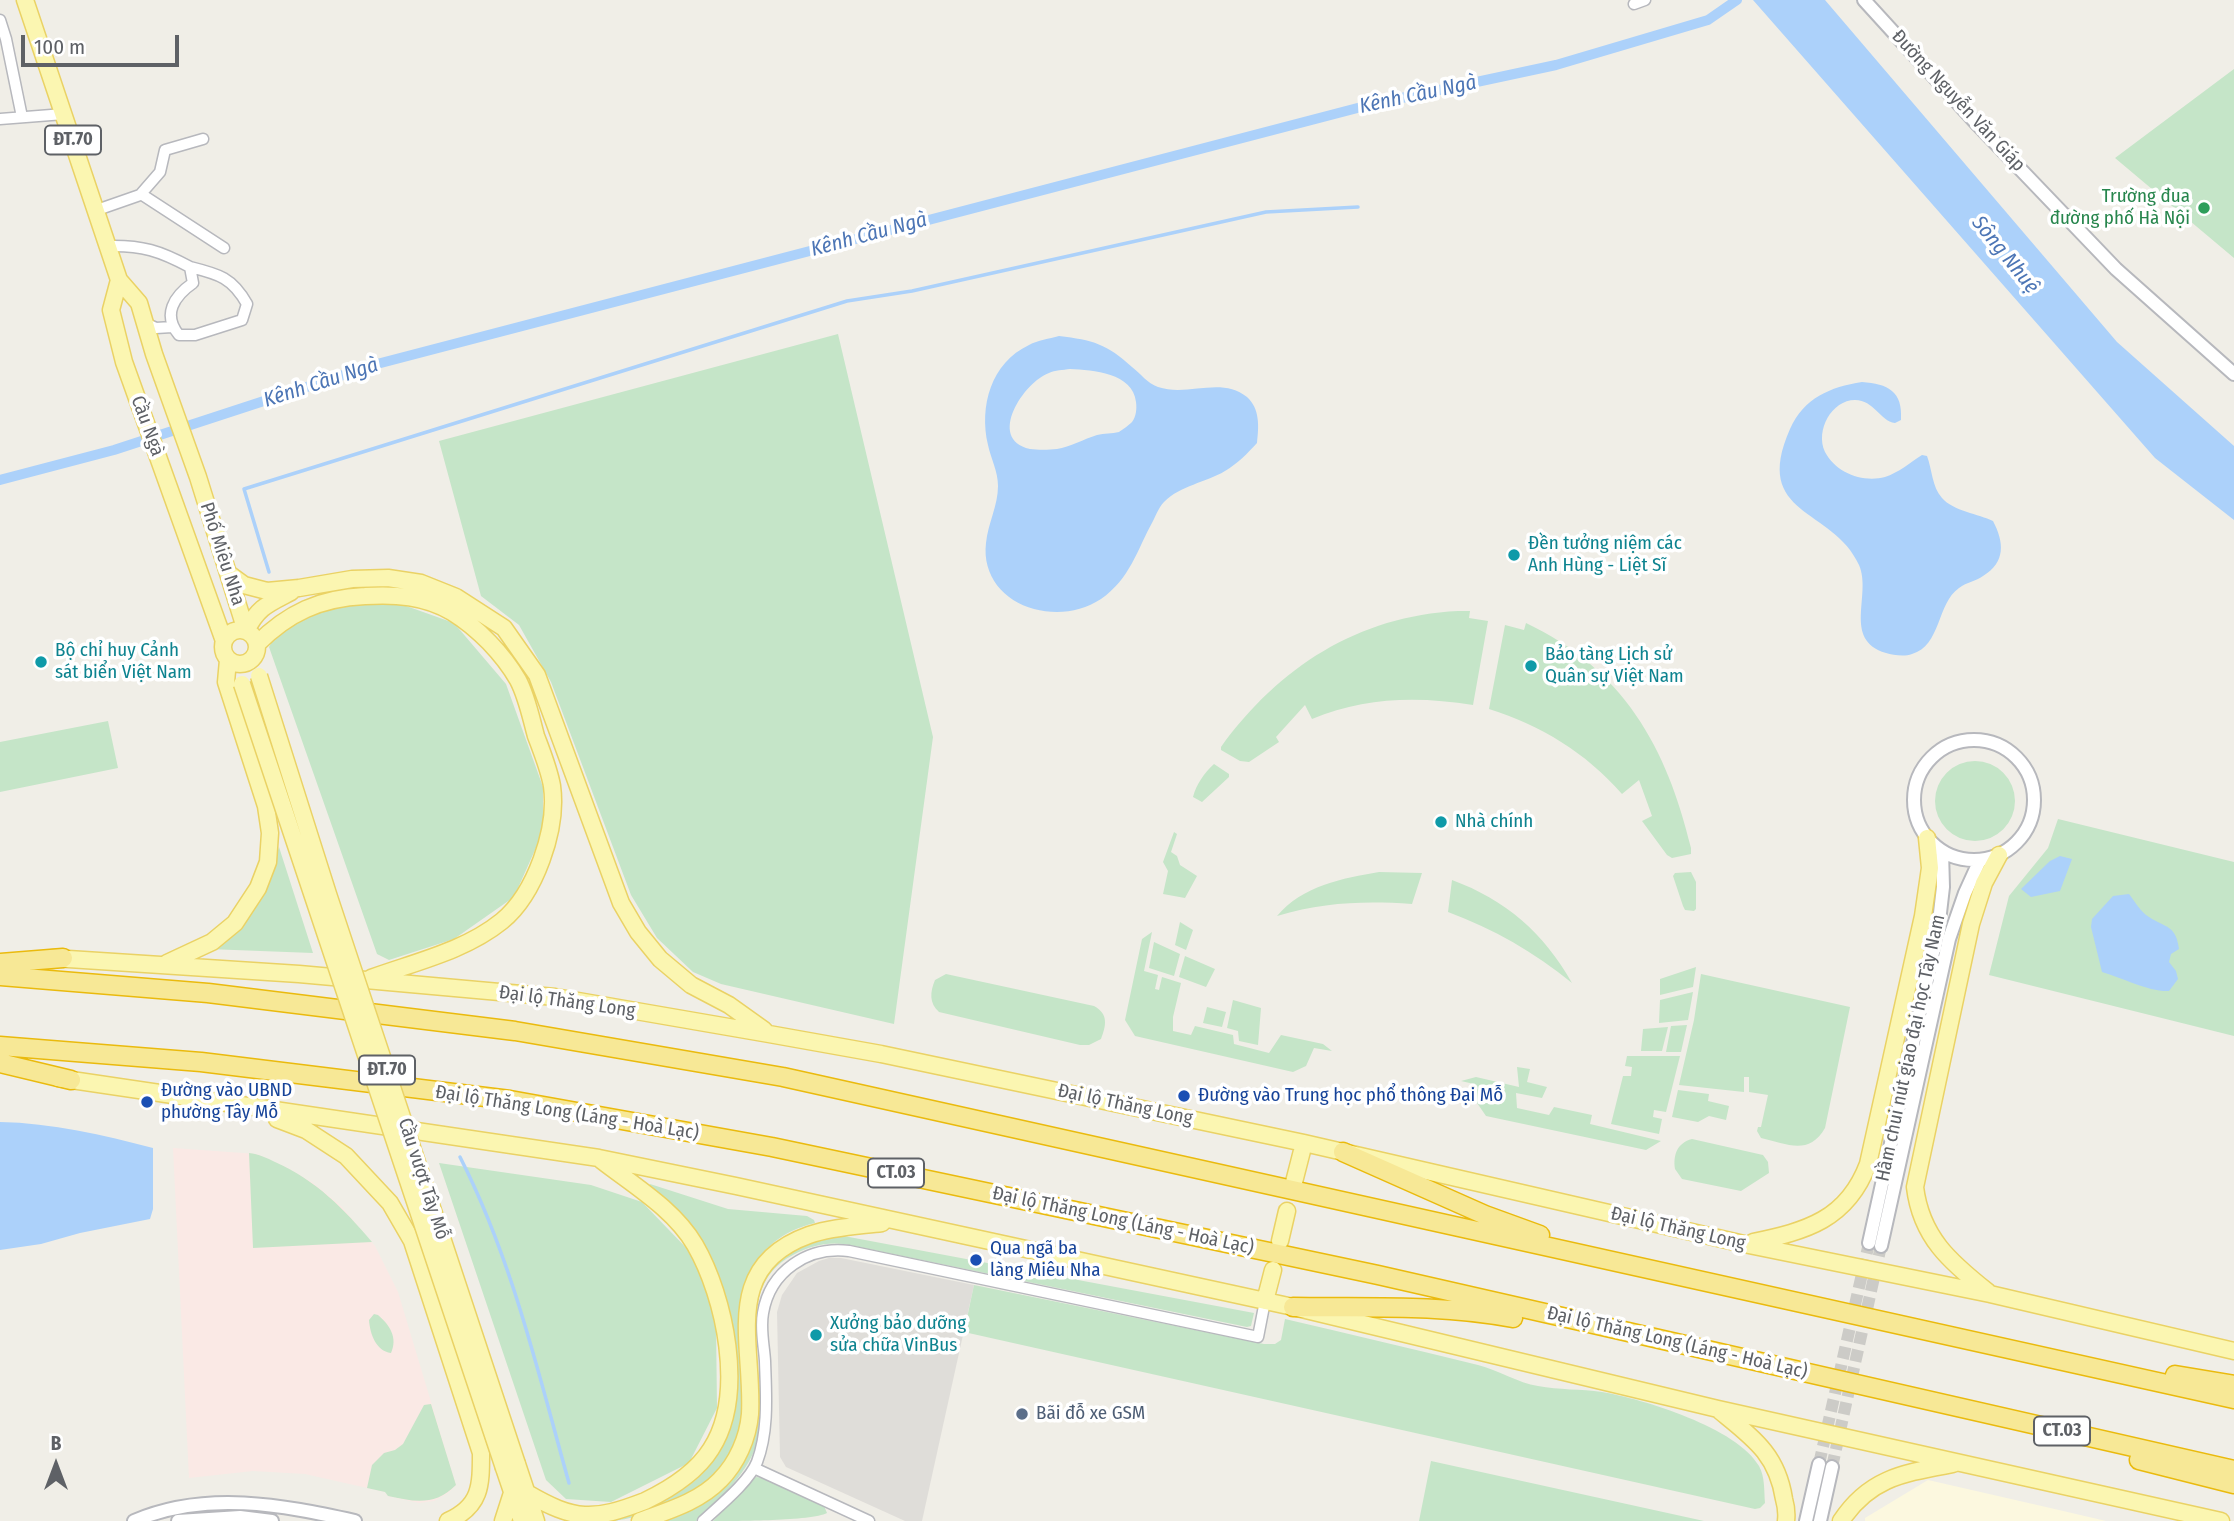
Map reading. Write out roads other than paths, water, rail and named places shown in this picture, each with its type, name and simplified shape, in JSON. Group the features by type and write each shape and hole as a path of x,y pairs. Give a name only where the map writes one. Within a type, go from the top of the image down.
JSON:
{"highway":[{"path":"0,963 63,958"},
{"path":"0,976 208,993 515,1031 783,1077 2234,1399"},
{"name":"Đại lộ Thăng Long (Láng - Hoà Lạc)","path":"0,1046 201,1062 510,1100 772,1147 1378,1275 2234,1470"},
{"path":"0,1063 71,1080"},
{"path":"1343,1152 1485,1215 1551,1239 1647,1258 1726,1285"},
{"path":"1293,1307 1395,1308 1488,1313 1713,1361 1781,1367"},
{"path":"1941,1333 2020,1342 2151,1371 2234,1385"},
{"path":"1889,1392 2022,1431 2234,1484"}],"main road":[{"name":"ĐT.70","path":"25,0 119,280 139,303 145,323"},
{"name":"Cầu Ngà","path":"119,280 111,310 124,362 170,490"},
{"name":"Cầu Ngà","path":"145,323 198,477"},
{"name":"Phố Miêu Nha","path":"198,477 252,645 259,676"},
{"name":"Phố Miêu Nha","path":"170,490 223,641"},
{"path":"229,574 254,589 267,591 364,579 388,578 421,583 456,597 504,628 537,675 621,903 638,932 660,959 691,985 729,1005 769,1034"},
{"path":"164,964 212,942 235,923 258,888 268,862 270,834 266,806 226,682 231,662 244,664 252,645 253,617 262,607 299,588"},
{"path":"252,645 275,626 313,605 356,596 390,594 420,599 451,612 481,635 501,656 519,682 552,788 542,864 528,889 504,920 474,941 365,980"},
{"path":"223,641 230,633 252,645"},
{"name":"ĐT.70","path":"223,641 223,651 231,662"},
{"name":"Cầu vượt Tây Mỗ","path":"231,662 242,684 510,1466 520,1493 536,1521"},
{"name":"Cầu vượt Tây Mỗ","path":"259,676 510,1466"},
{"path":"1744,1244 1783,1236 1823,1221 1847,1201 1863,1177 1923,916 1930,868 1927,838"},
{"path":"1990,1294 1943,1252 1919,1212 1915,1187 1972,924 1984,883 1999,855"},
{"name":"Đại lộ Thăng Long","path":"0,955 164,964 555,997 769,1034 881,1054 1304,1143 1744,1244 1990,1294 2234,1351"},
{"path":"0,1069 599,1158 1293,1307 1718,1409 2221,1521"},
{"path":"245,1107 306,1130 346,1156 390,1203 412,1241 481,1453 481,1483 473,1504 448,1521"},
{"path":"1293,1186 1304,1143"},
{"path":"503,1521 520,1493 560,1511 587,1519 600,1518 633,1507 671,1486 701,1463 712,1449 727,1406 728,1373 723,1321 714,1284 704,1261 681,1226 647,1195 599,1158"},
{"path":"1280,1241 1287,1211"},
{"path":"640,1521 703,1494 720,1481 742,1447 750,1412 746,1308 758,1273 770,1259 792,1243 823,1230 895,1221"},
{"path":"1265,1301 1273,1270"},
{"path":"1718,1409 1749,1435 1775,1465 1782,1484 1786,1521"},
{"path":"1842,1521 1864,1492 1882,1482 1903,1474 1961,1463"},
{"name":"Cầu vượt Tây Mỗ","path":"520,1493 522,1521"}],"street":[{"path":"1634,4 1645,0"},
{"name":"Đường Nguyễn Văn Giáp","path":"1864,0 2116,269 2234,374"},
{"path":"0,20 22,117"},
{"path":"0,119 64,114"},
{"path":"97,210 141,194 160,172 165,150 203,139"},
{"path":"141,194 224,248"},
{"path":"108,246 135,245 164,253 190,267 222,276 237,288 247,304 242,320 195,335 179,335 172,327 172,303 180,292 193,283 190,267"},
{"path":"145,323 156,328 172,327"},
{"path":"1978,741 1997,745 2014,756 2026,771 2033,790 2033,809 2027,828 2015,844 1999,855 1980,860 1960,859 1942,851 1927,838 1917,821 1913,801 1916,782 1926,764 1940,751 1958,743 1978,741"},
{"name":"Hầm chui nút giao đại học Tây Nam","path":"1942,851 1943,887 1938,930 1875,1244 1950,939 1965,893 1980,860"},
{"path":"703,1521 754,1468 764,1436 766,1415 763,1311 776,1281 789,1266 805,1256 825,1251 849,1251 1258,1336 1265,1301"},
{"path":"1806,1521 1819,1464"},
{"path":"1820,1521 1832,1467"},
{"path":"754,1468 869,1521"},
{"path":"134,1521 152,1513 183,1506 217,1503 285,1506 355,1521"},
{"path":"178,1521 240,1517 272,1521"}],"water":[{"name":"Sông Nhuệ","path":"1753,0 1825,0 2117,342 2234,446 2234,520 2155,458"},
{"path":"1059,336 1081,339 1107,348 1158,387 1181,390 1215,387 1237,391 1251,402 1258,424 1257,443 1238,462 1217,475 1185,488 1162,504 1132,563 1111,591 1085,607 1051,612 1034,609 1013,600 997,585 988,566 986,543 998,486 988,445 985,415 991,387 1005,363 1032,343","holes":["1070,369 1100,372 1128,385 1136,402 1136,413 1132,422 1119,432 1097,435 1057,449 1030,449 1017,443 1011,434 1010,423 1020,398 1039,378 1051,372"]},
{"path":"1862,382 1886,387 1892,391 1899,402 1901,420 1895,423 1885,419 1862,401 1847,401 1839,405 1828,418 1822,435 1825,452 1836,466 1851,475 1877,479 1895,473 1922,455 1927,456 1934,483 1942,498 1959,509 1993,521 2001,544 1996,564 1983,576 1962,586 1952,595 1934,634 1921,649 1909,655 1886,653 1873,647 1865,638 1861,615 1863,590 1859,565 1847,546 1788,495 1781,479 1781,458 1790,429 1803,409 1829,391"},
{"path":"2060,856 2072,859 2060,891 2031,897 2021,889 2050,861"},
{"path":"2129,894 2146,915 2173,931 2178,941 2179,949 2171,954 2169,962 2178,979 2169,991 2145,987 2102,972 2091,927 2092,919 2113,896"},
{"path":"0,1122 58,1127 153,1148 153,1209 150,1219 41,1244 0,1250"}],"waterway":[{"name":"Kênh Cầu Ngà","path":"0,480 114,450 377,364 1369,105 1556,65 1708,20 1737,0"},
{"path":"269,572 244,489 847,301 912,291 1266,212 1358,207"},
{"path":"460,1157 495,1235 509,1276 535,1358 569,1483"}],"tunnel":[{"path":"1819,1464 1869,1243"},
{"path":"1832,1467 1881,1246"}],"place":[{"name":"Trường đua đường phố Hà Nội","path":"2204,208"},
{"name":"Đền tưởng niệm các Anh Hùng - Liệt Sĩ","path":"1514,555"},
{"name":"Bộ chỉ huy Cảnh sát biển Việt Nam","path":"41,662"},
{"name":"Bảo tàng Lịch sử Quân sự Việt Nam","path":"1531,666"},
{"name":"Nhà chính","path":"1441,822"},
{"name":"Đường vào Trung học phổ thông Đại Mỗ","path":"1184,1096"},
{"name":"Đường vào UBND phường Tây Mỗ","path":"147,1102"},
{"name":"Qua ngã ba làng Miêu Nha","path":"976,1260"},
{"name":"Xưởng bảo dưỡng sửa chữa VinBus","path":"816,1335"},
{"name":"Bãi đỗ xe GSM","path":"1022,1414"}]}
